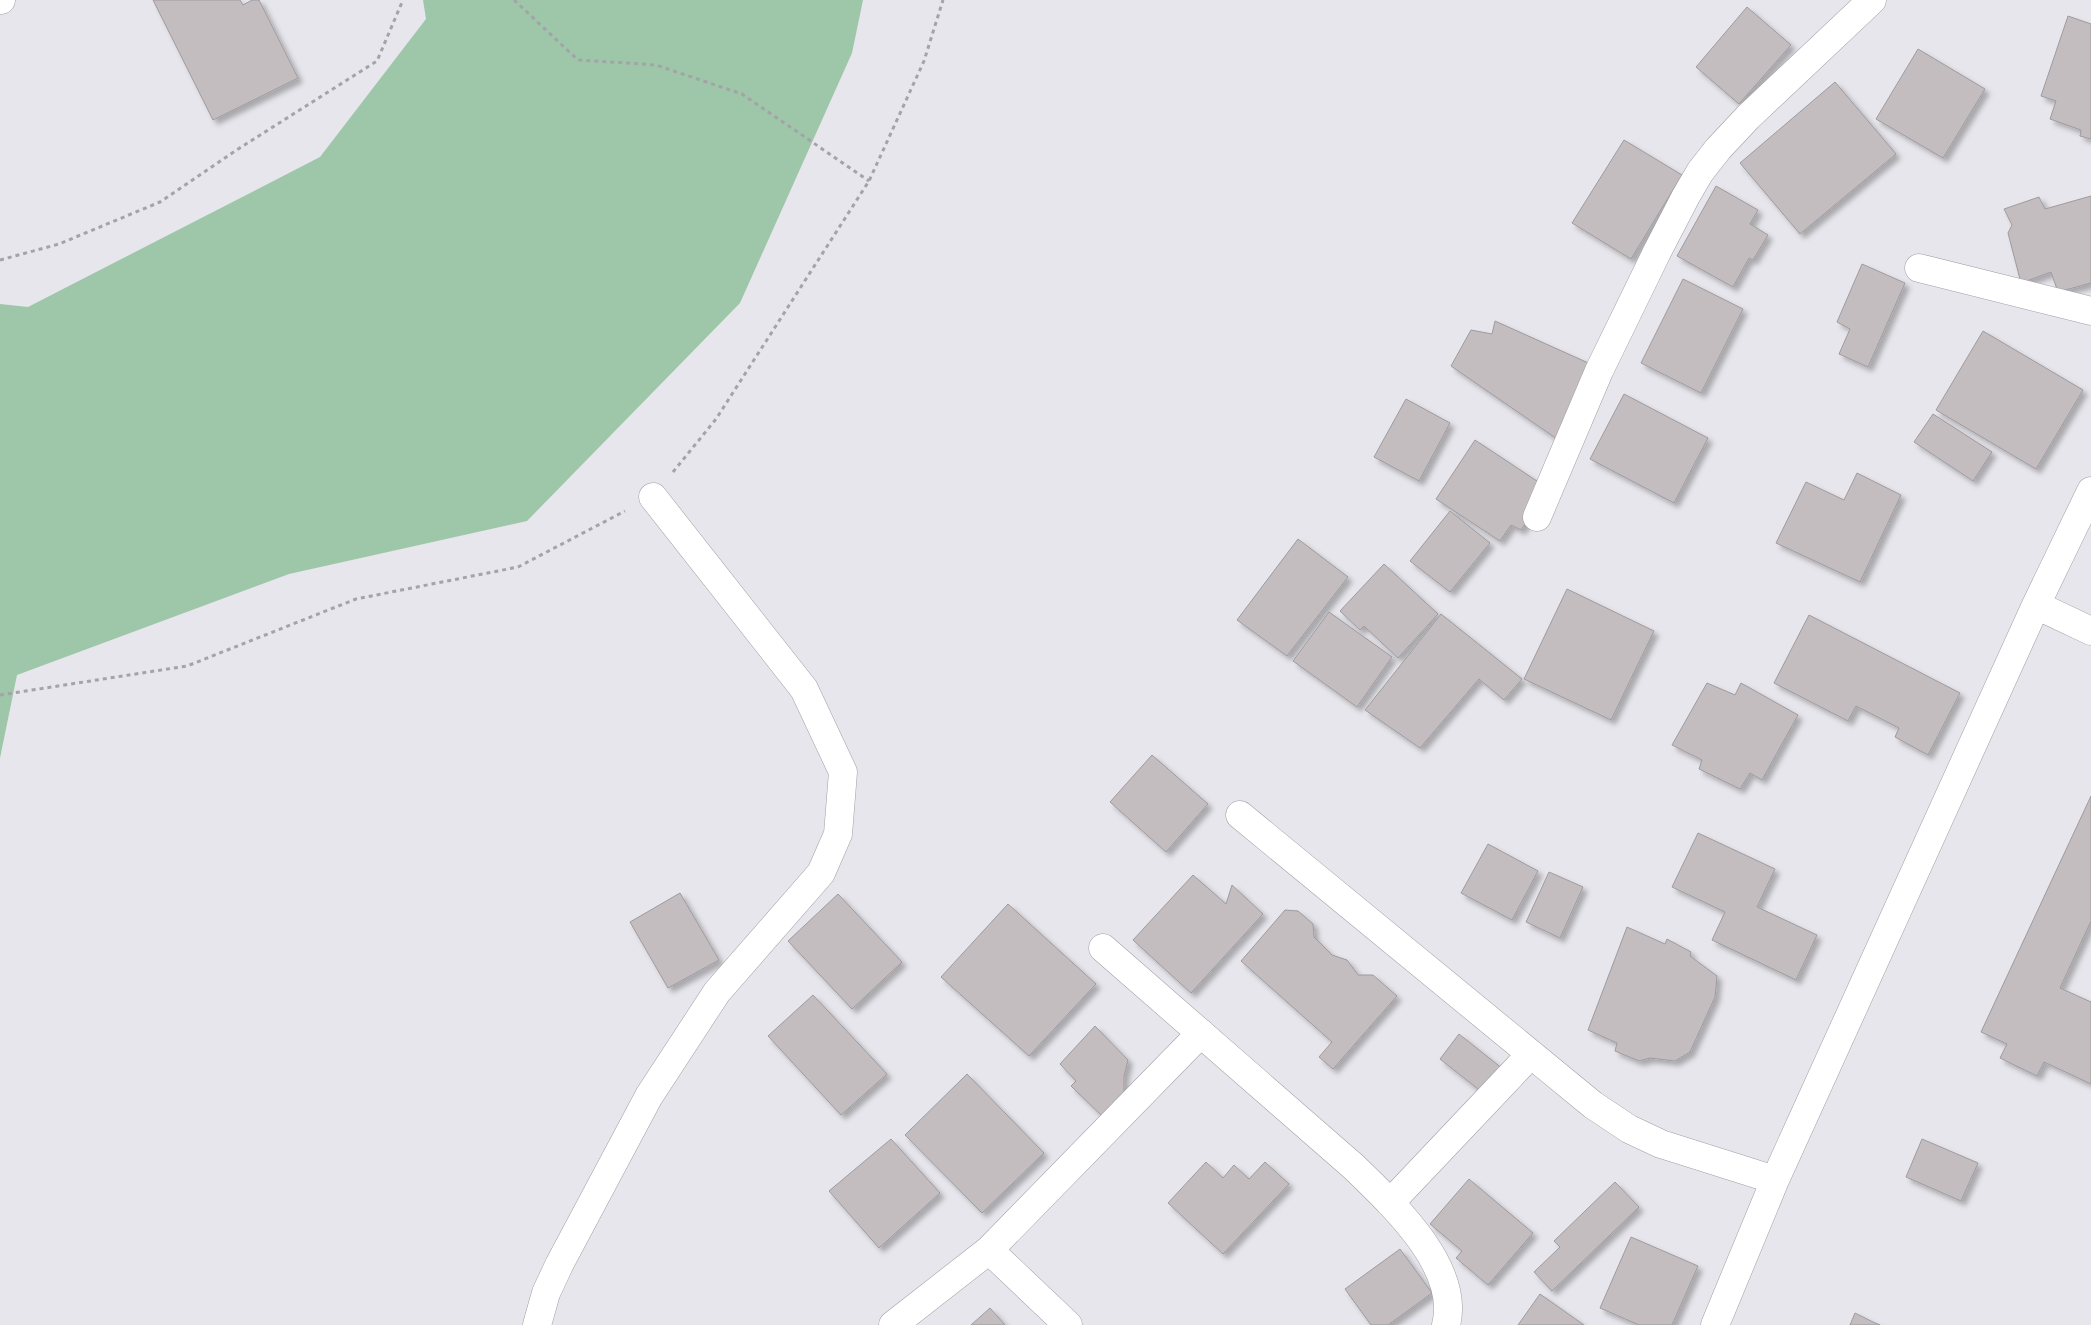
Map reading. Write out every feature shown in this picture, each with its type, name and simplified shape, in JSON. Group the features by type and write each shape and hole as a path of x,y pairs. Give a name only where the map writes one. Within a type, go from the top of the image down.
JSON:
{"street":[{"path":"1538,517 1599,372 1665,236 1700,172 1718,149 1748,117 1872,0"},
{"path":"1919,268 2091,311"},
{"path":"1715,1325 1775,1180 2036,605 2091,491"},
{"path":"537,1325 546,1293 559,1265 649,1096 717,992 821,873 838,834 843,772 804,689 653,497"},
{"path":"2036,605 2091,631"},
{"path":"1240,815 1593,1105 1629,1129 1661,1144 1775,1180"},
{"path":"1103,948 1354,1167 1390,1203 1432,1256 1445,1284 1449,1313 1446,1325"},
{"path":"893,1325 989,1250 1201,1033"},
{"path":"1390,1203 1531,1054"},
{"path":"989,1250 1068,1325"}],"path":[{"path":"0,260 59,244 160,202 234,151 377,60 403,0"},
{"path":"514,0 578,60 656,65 742,94 869,181"},
{"path":"0,695 187,666 356,599 518,567 653,497 716,419 869,181 924,61 943,0"}],"green space":[{"path":"423,0 863,0 852,53 740,303 527,521 289,574 17,675 0,758 0,304 28,307 320,157 426,19"}],"building":[{"path":"153,0 240,0 243,5 252,0 259,0 298,78 213,120"},
{"path":"1747,7 1791,45 1739,104 1696,67"},
{"path":"2068,16 2091,24 2091,139 2080,136 2081,130 2050,119 2056,101 2041,96"},
{"path":"1918,49 1985,89 1943,158 1876,119"},
{"path":"1835,82 1896,154 1800,234 1740,163"},
{"path":"1624,140 1682,175 1631,259 1572,223"},
{"path":"1716,186 1758,210 1750,224 1768,235 1753,260 1749,258 1733,287 1677,256"},
{"path":"2091,196 2091,283 2058,292 2051,272 2021,283 2008,233 2012,225 2004,209 2039,197 2045,209"},
{"path":"1862,264 1905,283 1868,367 1839,354 1850,329 1837,322"},
{"path":"1683,279 1743,309 1701,393 1641,363"},
{"path":"1495,321 1595,366 1557,439 1451,366 1471,330 1492,334"},
{"path":"1983,331 2083,390 2036,469 1936,410"},
{"path":"1624,394 1708,438 1674,503 1590,459"},
{"path":"1406,399 1450,423 1419,481 1374,457"},
{"path":"1933,414 1992,452 1973,481 1914,442"},
{"path":"1475,440 1549,489 1521,530 1511,525 1500,541 1436,499"},
{"path":"1857,473 1901,495 1860,582 1776,543 1806,482 1844,500"},
{"path":"1450,511 1490,543 1450,592 1410,561"},
{"path":"1298,539 1348,577 1287,656 1237,620"},
{"path":"1384,564 1438,614 1398,658 1364,626 1360,630 1340,611"},
{"path":"1567,589 1654,631 1611,720 1524,679"},
{"path":"1329,612 1392,657 1357,707 1293,661"},
{"path":"1441,614 1522,679 1504,700 1479,679 1420,748 1365,710"},
{"path":"1809,615 1960,693 1928,755 1895,737 1899,728 1856,706 1848,721 1774,683"},
{"path":"1707,683 1735,695 1741,683 1798,715 1762,780 1750,773 1740,789 1699,769 1702,760 1672,745"},
{"path":"1152,755 1208,804 1166,852 1110,802"},
{"path":"2091,796 2091,921 2060,988 2091,1002 2091,1084 2044,1062 2037,1076 2000,1058 2007,1044 1981,1032"},
{"path":"1698,833 1775,869 1757,907 1817,935 1796,980 1712,940 1725,912 1672,887"},
{"path":"1488,844 1538,871 1512,920 1461,893"},
{"path":"1549,872 1583,887 1560,938 1526,922"},
{"path":"1193,875 1226,904 1232,885 1263,914 1191,993 1133,940"},
{"path":"680,893 719,960 668,988 630,922"},
{"path":"838,894 902,962 852,1009 788,941"},
{"path":"1008,904 1096,984 1029,1056 941,977"},
{"path":"1285,910 1298,911 1313,924 1314,937 1332,955 1347,960 1358,975 1373,975 1397,996 1333,1069 1319,1057 1332,1042 1241,961"},
{"path":"1627,927 1665,944 1667,939 1691,952 1690,956 1717,976 1715,997 1690,1052 1675,1061 1650,1058 1639,1061 1615,1051 1617,1043 1588,1030"},
{"path":"813,995 887,1074 841,1115 768,1036"},
{"path":"1095,1026 1128,1060 1124,1076 1124,1095 1103,1117 1071,1086 1076,1081 1060,1064"},
{"path":"1459,1034 1503,1069 1483,1093 1440,1059"},
{"path":"967,1074 1044,1153 982,1213 905,1135"},
{"path":"891,1139 940,1193 879,1248 829,1191"},
{"path":"1922,1139 1978,1163 1961,1201 1906,1177"},
{"path":"1206,1162 1223,1178 1234,1165 1249,1179 1265,1162 1289,1184 1223,1254 1168,1203"},
{"path":"1469,1179 1533,1233 1488,1285 1456,1258 1462,1251 1430,1224"},
{"path":"1615,1182 1639,1207 1552,1291 1534,1272 1560,1247 1554,1241"},
{"path":"1631,1237 1698,1266 1672,1325 1639,1325 1600,1308"},
{"path":"1400,1249 1432,1293 1388,1325 1371,1325 1345,1289"},
{"path":"1540,1294 1584,1325 1518,1325"},
{"path":"990,1308 1005,1325 971,1325"},
{"path":"1855,1313 1873,1322 1880,1325 1850,1325"}]}
